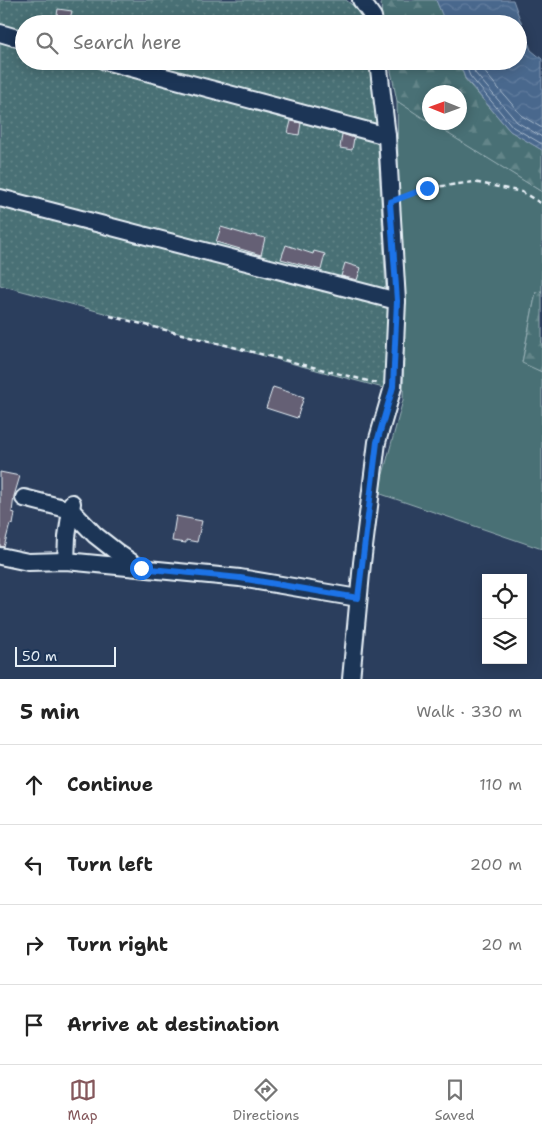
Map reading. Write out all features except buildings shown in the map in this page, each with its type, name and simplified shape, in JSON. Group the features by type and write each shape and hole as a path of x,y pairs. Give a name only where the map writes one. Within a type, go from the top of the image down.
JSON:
{"street":[{"path":"361,0 371,15"},
{"path":"0,33 15,37"},
{"path":"139,70 387,136"},
{"path":"351,679 358,598 377,442 393,387 397,301 387,136 379,70"},
{"path":"0,198 397,301"},
{"path":"24,498 71,505 95,535 118,554 141,568"},
{"path":"66,561 71,505"},
{"path":"0,556 28,562 66,561 240,578 358,598"}],"path":[{"path":"390,202 427,188 474,182 522,192 542,204"},
{"path":"110,316 393,387"}],"green space":[{"path":"0,0 346,0 365,15 15,15 15,70 374,70 386,291 397,338 387,389 0,285"},
{"path":"381,0 436,0 442,15 382,15"},
{"path":"391,70 462,70 465,79 510,131 542,150 542,192 442,130 467,130 467,85 422,85 422,117 397,101"},
{"path":"397,101 422,117 422,130 443,130 542,192 542,291 536,292 522,362 542,372 542,549 378,493 403,400 405,306 399,229"},
{"path":"542,291 542,372 522,363 536,292"}],"water":[{"path":"436,0 513,0 518,15 442,15"},
{"path":"527,39 531,50 542,59 542,150 510,131 465,78 462,70 527,70"}],"route":[{"path":"141,568 240,578 358,598 377,442 393,387 397,301 390,202 427,188"}]}
